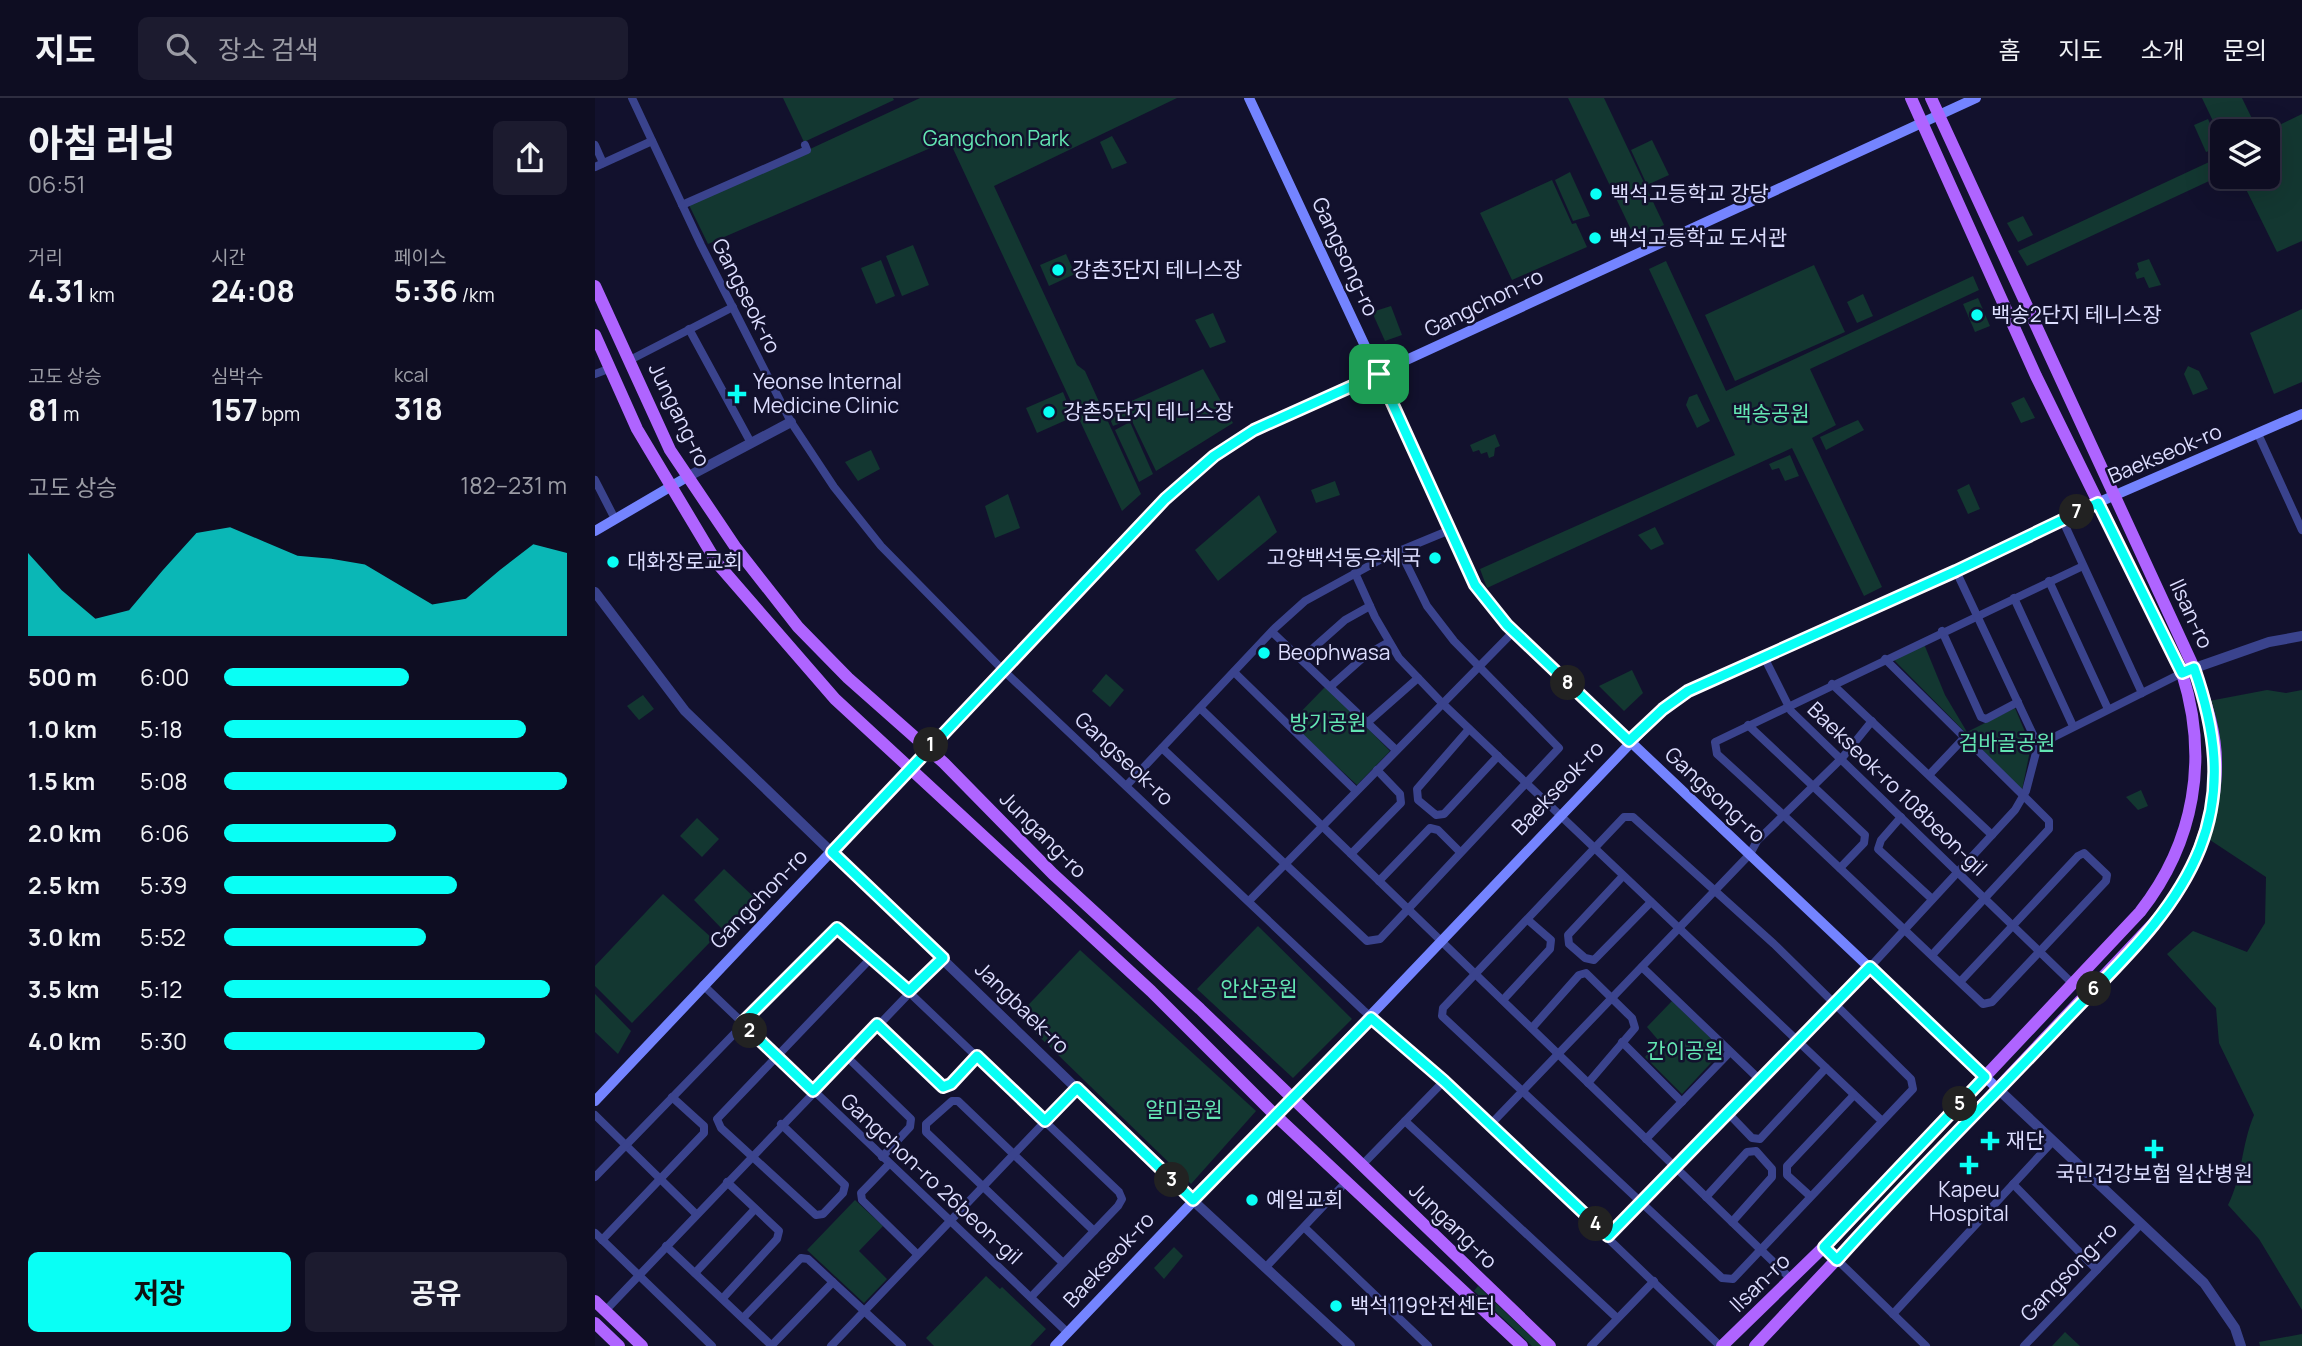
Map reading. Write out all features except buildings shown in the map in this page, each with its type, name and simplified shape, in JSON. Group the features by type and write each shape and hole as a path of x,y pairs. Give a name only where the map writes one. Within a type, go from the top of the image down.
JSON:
{"main road":[{"name":"Gangsong-ro","path":"1249,98 1475,585 1514,631 1999,1090"},
{"name":"Ilsan-ro","path":"1721,1346 1824,1247 2150,899 2170,867 2186,831 2196,780 2196,751 2182,673 2098,503 1911,98"},
{"name":"Ilsan-ro","path":"1755,1346 2164,912 2201,846 2217,763 2207,705 2194,668 1931,98"},
{"name":"Gangchon-ro","path":"595,1101 1165,499 1214,456 1254,430 1976,98"},
{"name":"Jungang-ro","path":"595,286 670,450 736,548 798,627 848,678 928,748 1053,874 1291,1097 1550,1346"},
{"name":"Jungang-ro","path":"595,335 637,429 717,564 835,699 1151,991 1274,1114 1522,1346"},
{"name":"Baekseok-ro","path":"1055,1346 1274,1114 1371,1018 1440,940 1629,741 1663,709 1688,691 1765,659 2062,519 2302,414"},
{"path":"595,531 687,477"},
{"path":"600,1306 642,1346"},
{"path":"595,1324 619,1346"}],"street":[{"name":"Gangseok-ro","path":"632,98 682,205 791,422 834,487 881,546 1003,670 1371,1018 1444,1081 1721,1346"},
{"path":"595,145 599,165 652,141"},
{"path":"682,205 807,150 805,145"},
{"path":"630,359 733,307"},
{"path":"689,330 751,443"},
{"path":"595,374 611,368"},
{"path":"687,477 791,422"},
{"path":"2258,435 2302,530"},
{"path":"595,480 615,519"},
{"path":"2062,519 2142,692"},
{"path":"1127,785 1272,632 1305,601 1400,551 1450,530"},
{"path":"1162,748 1367,941 1380,939 1557,752 1557,743 1442,626 1427,606 1400,551"},
{"name":"Baekseok-ro 108beon-gil","path":"1784,814 1717,754 1715,742 1788,704 2083,566"},
{"path":"1608,1236 1835,1005 2024,797 2038,745 1956,571"},
{"path":"1356,573 1389,642 1399,658 1418,678 1882,1121"},
{"path":"2049,582 2108,709"},
{"name":"Jangbaek-ro","path":"595,592 685,711 1193,1200 1350,1346"},
{"path":"2014,598 2073,726"},
{"path":"1301,659 1345,620 1370,606"},
{"path":"1249,901 1514,631"},
{"path":"1942,631 1981,717 1986,719 2018,702"},
{"path":"1272,632 1396,750"},
{"path":"2038,745 2194,668 2269,642 2302,636"},
{"path":"1331,686 1366,655 1389,642"},
{"name":"Baekseok-ro 108beon-gil","path":"1765,659 1791,711 2073,984"},
{"path":"1885,659 2024,797"},
{"path":"1234,672 1356,791"},
{"path":"1368,722 1418,678"},
{"path":"1832,684 1992,835"},
{"path":"1200,708 1791,1279"},
{"path":"1490,1125 1750,854 1757,841 1842,758 1872,721"},
{"path":"1748,725 1865,835 1864,844 1842,869"},
{"path":"1469,729 1417,789 1418,800 1436,816 1444,814 1498,756"},
{"path":"1932,776 1964,738"},
{"path":"1351,854 1401,803 1400,794 1377,770"},
{"name":"Baekseok-ro 108beon-gil","path":"1933,955 2049,829 2049,821 2024,797"},
{"path":"1784,814 1960,982 1987,1004 2106,881 2107,875 2084,853 2078,856 1960,982"},
{"path":"1624,817 1633,817 1714,891 1775,944 1911,1079 1913,1089 1733,1279 1722,1278 1442,1016 1442,1012 1475,974 1624,817"},
{"path":"1901,817 1881,840 1878,849 1932,899"},
{"path":"1379,881 1430,828 1438,830 1462,850"},
{"path":"1623,876 1568,935 1569,944 1585,958 1594,960 1651,902"},
{"path":"1503,1000 1550,949 1551,940 1529,919"},
{"path":"595,1177 837,928 909,991 1119,1192 1122,1199 1031,1297"},
{"path":"781,1124 845,1185 843,1193 823,1214 816,1215 721,1128 717,1119 872,957"},
{"path":"600,1306 638,1275 943,958"},
{"path":"1641,967 1760,1080"},
{"path":"1532,1028 1579,975 1586,973 1632,1018 1635,1028 1588,1083"},
{"name":"Gangchon-ro 26beon-gil","path":"703,985 1067,1333"},
{"path":"877,1024 943,1087 951,1084 977,1056"},
{"path":"1622,1042 1682,1102"},
{"path":"1646,1139 1731,1052"},
{"path":"846,1056 911,1119 910,1127 882,1157"},
{"path":"1728,1113 1752,1138 1760,1139 1826,1068"},
{"path":"1362,1165 1444,1081"},
{"path":"834,1345 982,1185 1077,1088"},
{"name":"Gangsong-ro","path":"1999,1090 2204,1283 2235,1328 2241,1346"},
{"path":"602,1240 704,1133 704,1126 674,1095"},
{"path":"1808,1198 1787,1175 1787,1166 1854,1095"},
{"path":"1063,1263 926,1132 926,1124 952,1101 958,1101 1094,1231"},
{"path":"595,1115 696,1214"},
{"path":"1405,1121 1617,1318"},
{"path":"1893,1314 2053,1141"},
{"path":"1706,1197 1747,1152 1756,1151 1772,1169 1772,1177 1732,1222"},
{"path":"889,1164 861,1193 862,1199 917,1254"},
{"path":"1266,1267 1347,1181"},
{"path":"723,1298 777,1239 779,1231 727,1182"},
{"path":"2013,1184 2097,1270"},
{"path":"695,1273 755,1209"},
{"name":"Gangsong-ro","path":"2024,1346 2141,1224"},
{"path":"1305,1228 1428,1346"},
{"path":"595,1233 711,1345"},
{"path":"666,1245 772,1346 833,1282"},
{"path":"1824,1247 1926,1346"},
{"path":"743,1318 801,1258 808,1259 902,1346"},
{"path":"1591,1346 1654,1281"}],"green space":[{"path":"783,98 893,98 894,100 804,142"},
{"name":"Gangchon Park","path":"920,98 1177,98 994,186 1077,365 1085,371 1141,494 1122,511 949,140 708,244 689,205"},
{"path":"1568,98 1604,98 1664,225 1635,238"},
{"path":"2202,98 2242,98 2252,119 2212,119"},
{"path":"2302,114 2302,241 2277,252 2246,189 2280,189 2280,125"},
{"path":"2208,119 2210,151 2206,152 2194,125"},
{"path":"1112,136 1127,163 1112,169 1100,142"},
{"path":"1652,140 1669,175 1647,185 1631,150"},
{"path":"2210,162 2210,181 2027,266 2018,251"},
{"path":"1570,172 1590,216 1573,221 1555,180"},
{"path":"1552,180 1572,224 1576,223 1587,247 1512,280 1480,213"},
{"path":"2023,216 2033,235 2018,242 2007,223"},
{"path":"913,245 929,285 902,296 886,256"},
{"name":"강촌3단지 테니스장","path":"1066,254 1075,274 1049,286 1040,265"},
{"path":"2149,259 2161,285 2149,288 2144,277 2137,279 2135,273 2139,270 2137,263"},
{"path":"881,260 895,296 876,304 861,268"},
{"name":"백송공원","path":"1666,261 1726,391 1973,276 1979,290 1810,369 1836,425 1812,438 1882,587 1864,596 1792,448 1487,588 1480,569 1735,455 1649,269"},
{"path":"1814,265 1845,332 1735,381 1705,315"},
{"path":"1863,294 1873,316 1857,323 1847,302"},
{"name":"백송2단지 테니스장","path":"1978,298 1990,326 1975,332 1963,304"},
{"path":"1391,306 1402,335 1385,341 1372,312"},
{"path":"2302,309 2302,382 2274,394 2250,333"},
{"path":"1213,313 1226,342 1210,348 1195,320"},
{"path":"2188,366 2199,371 2208,389 2193,395 2184,374"},
{"path":"1203,369 1233,423 1156,471 1131,419 1113,426 1107,412"},
{"name":"강촌5단지 테니스장","path":"1063,392 1073,417 1037,433 1026,408"},
{"path":"1697,394 1710,421 1697,428 1686,405 1689,397"},
{"path":"2024,397 2035,418 2021,423 2011,403"},
{"path":"1858,420 1864,430 1826,450 1820,437"},
{"path":"1130,422 1153,474 1139,482 1115,430"},
{"path":"1495,434 1500,446 1495,448 1494,456 1489,458 1487,452 1481,454 1479,450 1473,452 1470,445"},
{"path":"871,450 880,469 858,481 845,462"},
{"path":"1790,455 1799,476 1785,481 1779,468 1772,470 1769,464"},
{"path":"1335,481 1340,495 1316,503 1311,490"},
{"path":"1969,484 1980,509 1968,514 1957,490"},
{"path":"1008,494 1020,528 995,538 985,506"},
{"path":"1259,495 1277,532 1218,581 1195,550"},
{"path":"1655,527 1664,544 1651,550 1638,535"},
{"name":"검바골공원","path":"1924,644 1945,695 1967,732 2015,708 2031,746 2022,790 1893,659"},
{"path":"1632,670 1643,693 1624,711 1599,686"},
{"path":"1106,674 1124,690 1110,707 1092,691"},
{"name":"방기공원","path":"1326,686 1390,751 1357,785 1290,723"},
{"path":"2267,690 2286,693 2302,690 2302,1310 2259,1239 2228,1205 2237,1183 2254,1115 2219,1043 2216,1008 2167,954 2193,931 2247,952 2265,923 2266,877 2207,838 2218,758 2209,701"},
{"path":"643,695 654,709 639,720 627,706"},
{"path":"2141,790 2148,806 2138,810 2126,797"},
{"path":"697,818 719,839 702,857 680,836"},
{"path":"724,869 755,898 725,932 694,900"},
{"path":"663,894 713,939 632,1023 595,986 595,966"},
{"name":"안산공원","path":"1258,926 1352,1019 1293,1078 1197,989"},
{"name":"얄미공원","path":"1080,950 1256,1111 1191,1184 1018,1016"},
{"path":"595,994 631,1031 618,1054 595,1032"},
{"name":"간이공원","path":"1672,1001 1723,1050 1682,1094 1645,1057 1659,1041 1647,1027"},
{"path":"855,1200 883,1226 859,1251 887,1279 864,1303 807,1250"},
{"path":"1174,1247 1183,1256 1164,1279 1154,1268"},
{"path":"986,1276 1000,1289 1002,1287 1046,1329 1030,1346 934,1346 926,1338"},
{"path":"1478,1286 1541,1346 1532,1346 1474,1291"},
{"path":"2065,1332 2080,1346 2052,1346"},
{"path":"2302,1334 2302,1346 2260,1346 2259,1342"}],"place":[{"name":"백석고등학교 강당","path":"1596,194"},
{"name":"백석고등학교 도서관","path":"1595,238"},
{"name":"강촌3단지 테니스장","path":"1058,270"},
{"name":"백송2단지 테니스장","path":"1977,315"},
{"name":"Yeonse Internal Medicine Clinic","path":"737,394"},
{"name":"강촌5단지 테니스장","path":"1049,412"},
{"name":"고양백석동우체국","path":"1435,558"},
{"name":"대화장로교회","path":"613,562"},
{"name":"Beophwasa","path":"1264,653"},
{"name":"재단","path":"1990,1141"},
{"name":"국민건강보험 일산병원","path":"2154,1149"},
{"name":"Kapeu Hospital","path":"1969,1165"},
{"name":"예일교회","path":"1252,1200"},
{"name":"백석119안전센터","path":"1336,1306"}],"route":[{"path":"1379,374 1475,585 1507,625 1629,741 1663,709 1688,691 1765,659 2098,503 2182,673 2194,668 2207,705 2217,763 2201,846 2171,904 2086,998 1837,1260 1824,1247 1985,1077 1870,967 1608,1236 1444,1081 1371,1018 1193,1200 1077,1088 1045,1121 977,1056 951,1084 943,1087 877,1024 813,1091 742,1023 832,930 837,928 909,991 943,958 832,852 1165,499 1214,456 1254,430 1379,374"}]}
